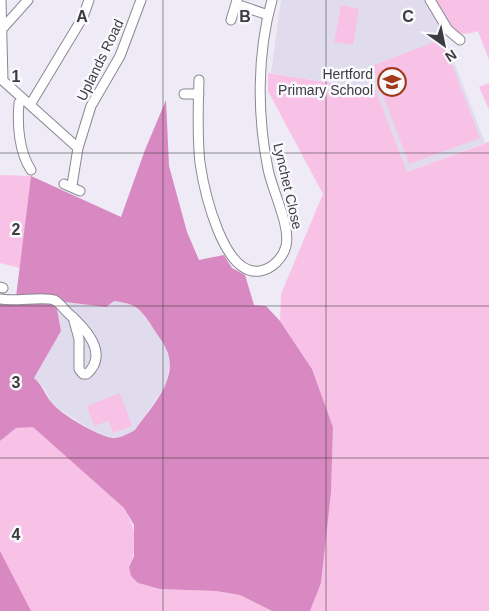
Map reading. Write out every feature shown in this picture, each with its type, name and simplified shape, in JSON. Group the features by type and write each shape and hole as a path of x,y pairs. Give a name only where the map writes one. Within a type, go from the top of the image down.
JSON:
{"street":[{"path":"2,29 28,0"},
{"path":"18,168 29,167 18,120 20,103 27,102 83,17 88,0"},
{"name":"Uplands Road","path":"80,191 68,185 78,148 96,97 120,56 141,0"},
{"name":"Lynchet Close","path":"199,80 199,145 203,179 226,248 234,261 246,269 259,271 267,269 281,257 286,242 284,226 268,170 262,134 260,91 268,15 272,0"},
{"path":"430,0 448,30 460,40"},
{"path":"1,1 9,10 20,10"},
{"path":"1,1 2,80 62,136 78,148"},
{"path":"231,20 237,2 268,15"},
{"path":"184,94 199,94"},
{"path":"62,136 83,133"},
{"path":"0,299 21,301 52,299 73,317 91,336 94,343 94,362 90,372 86,374 79,369 79,340 73,317"}],"shaded area":[{"name":"Hertford Primary School","path":"281,0 426,0 443,33 485,143 407,172 376,90 271,73"},
{"path":"434,0 489,0 489,60 478,31 461,33 455,31 446,22"},
{"path":"341,5 359,9 353,45 334,42"},
{"path":"442,39 480,138 409,164 372,66"},
{"path":"268,73 376,90 407,172 489,142 489,611 310,611 321,583 331,493 333,427 312,369 280,321 281,294 323,194 268,91"},
{"path":"489,83 489,110 479,87"},
{"path":"166,100 169,166 187,232 199,260 224,255 232,268 245,275 254,305 266,306 280,321 312,369 333,427 331,493 321,583 310,611 272,611 240,595 216,591 160,589 138,583 131,576 129,567 134,556 134,525 124,508 33,427 16,428 0,441 0,302 15,305 31,176 121,217 145,150","holes":["58,301 106,307 114,301 138,308 163,342 170,362 166,383 155,403 135,430 116,438 99,434 56,408 34,378 61,331 56,304"]},
{"path":"0,175 31,176 20,268 0,263"},
{"path":"58,301 114,301 130,303 140,310 165,345 170,362 166,385 135,430 128,435 111,438 93,431 53,405 44,388 34,378 61,331 56,304"},
{"path":"120,393 132,426 113,433 109,421 94,426 87,406"},
{"path":"33,426 124,508 135,537 134,551 129,567 138,583 160,589 216,591 240,595 272,611 0,611 0,441 16,428"},
{"path":"0,551 31,611 0,611"}],"place":[{"name":"Hertford Primary School","path":"392,82"}]}
